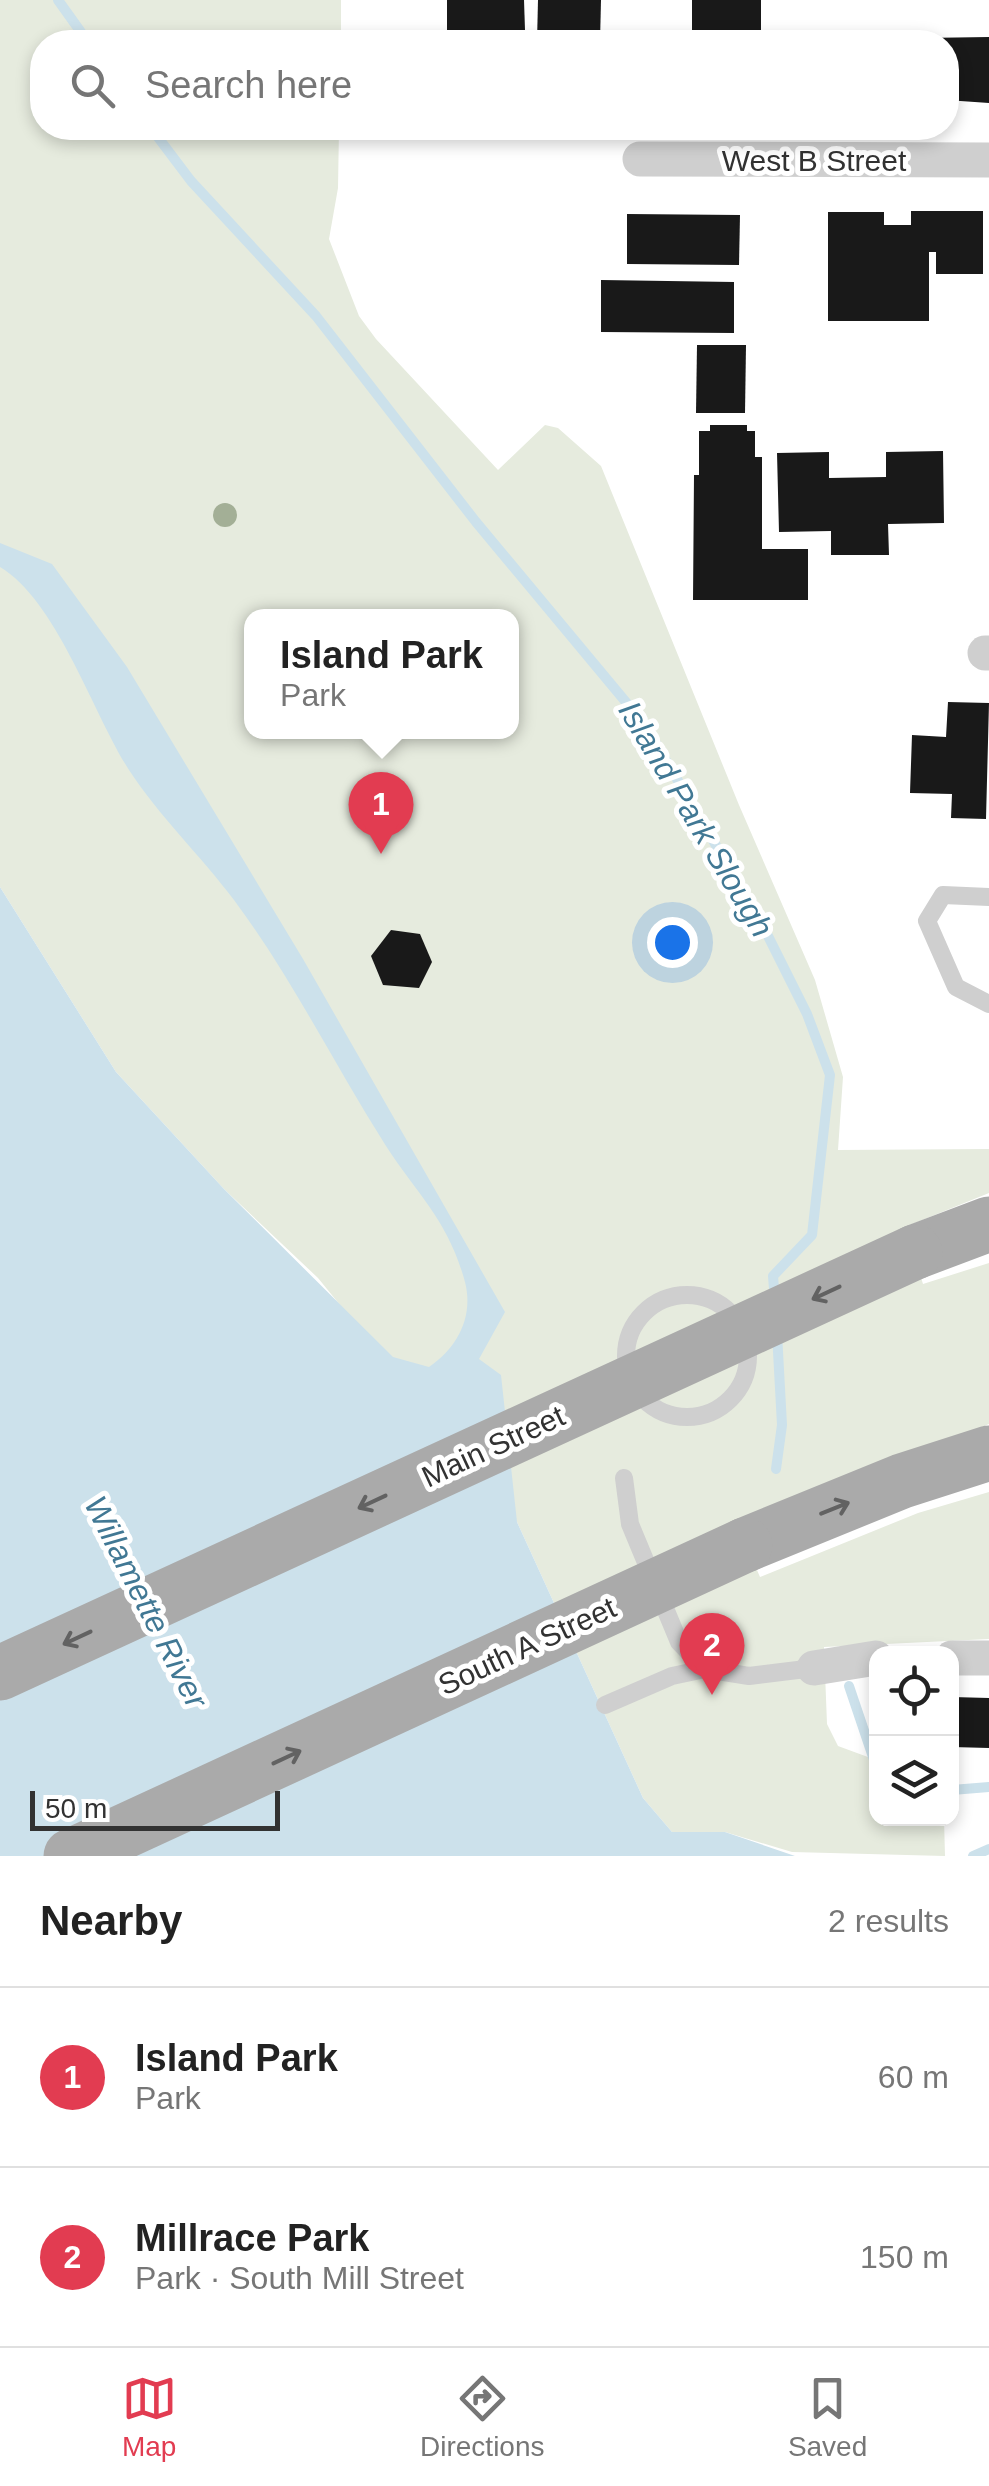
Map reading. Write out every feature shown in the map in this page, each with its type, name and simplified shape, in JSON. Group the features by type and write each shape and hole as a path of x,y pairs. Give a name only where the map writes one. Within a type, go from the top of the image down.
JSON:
{"main road":[{"name":"Main Street","path":"0,1673 914,1252 989,1224"},
{"path":"902,1481 989,1440"},
{"name":"South A Street","path":"72,1856 745,1545 902,1481 989,1453"}],"street":[{"name":"West B Street","path":"640,159 989,160"},
{"path":"959,1658 989,1658"},
{"path":"814,1668 869,1659"}],"lane":[{"path":"989,897 943,895 928,921 956,987 989,1004"},
{"path":"684,1295 717,1303 731,1314 741,1328 748,1362 744,1378 722,1405 690,1417 656,1409 642,1398 627,1368 626,1350 638,1319 651,1306 684,1295"},
{"path":"624,1478 630,1524 679,1642 705,1669"},
{"path":"605,1705 672,1676 705,1669 749,1676 814,1668"}],"shaded area":[{"path":"0,0 341,0 341,30 30,30 30,140 339,140 338,188 329,239 359,316 376,339 498,470 545,425 558,428 601,466 815,980 843,1077 838,1150 989,1149 989,1193 905,1227 923,1284 989,1263 989,1424 739,1528 760,1577 918,1513 989,1492 989,1639 824,1647 827,1724 838,1746 869,1757 869,1826 944,1826 945,1856 792,1852 725,1832 672,1832 643,1798 517,1522 318,1278 224,1189 116,1072 0,887"}],"water":[{"name":"Willamette River","path":"0,543 52,564 127,667 303,959 505,1312 479,1359 501,1375 517,1522 643,1798 672,1832 725,1832 795,1856 0,1856 0,887 116,1072 224,1189 393,1357 429,1367 439,1359 461,1330 467,1295 458,1260 432,1210 386,1146 255,930 129,770 56,631 20,583 0,567"}],"building":[{"path":"447,0 524,0 525,30 447,30"},
{"path":"538,0 601,0 600,30 537,30"},
{"path":"692,0 761,0 761,30 692,30"},
{"path":"959,37 989,37 989,103 959,101"},
{"path":"911,211 983,211 983,274 936,274 936,252 929,252 929,321 828,321 828,212 884,212 884,225 911,225"},
{"path":"627,214 740,215 739,265 627,264"},
{"path":"601,280 734,282 734,333 601,332"},
{"path":"697,345 746,345 745,413 696,413"},
{"path":"710,425 747,425 747,431 755,431 755,457 762,457 762,549 808,549 808,600 693,600 694,475 699,475 699,431 710,431"},
{"path":"943,451 944,523 888,524 889,555 831,555 831,531 779,532 777,453 829,452 829,478 886,477 886,452"},
{"path":"948,702 989,703 986,819 951,818 952,794 910,793 912,735 946,737"},
{"path":"391,930 420,934 432,962 419,988 383,985 371,956"},
{"path":"959,1697 989,1698 989,1748 959,1747"}],"waterway":[{"name":"Island Park Slough","path":"58,0 79,30"},
{"name":"Island Park Slough","path":"160,140 191,181 316,316 476,522 645,725 760,920 807,1014 830,1075 812,1235 773,1276 775,1301"},
{"name":"Island Park Slough","path":"776,1469 782,1425 777,1333"},
{"name":"Island Park Slough","path":"849,1686 869,1745"},
{"name":"Island Park Slough","path":"959,1789 989,1787"},
{"path":"973,1856 989,1849"}],"place":[{"name":"Island Park","path":"381,854"},
{"name":"Millrace Park","path":"712,1695"}]}
